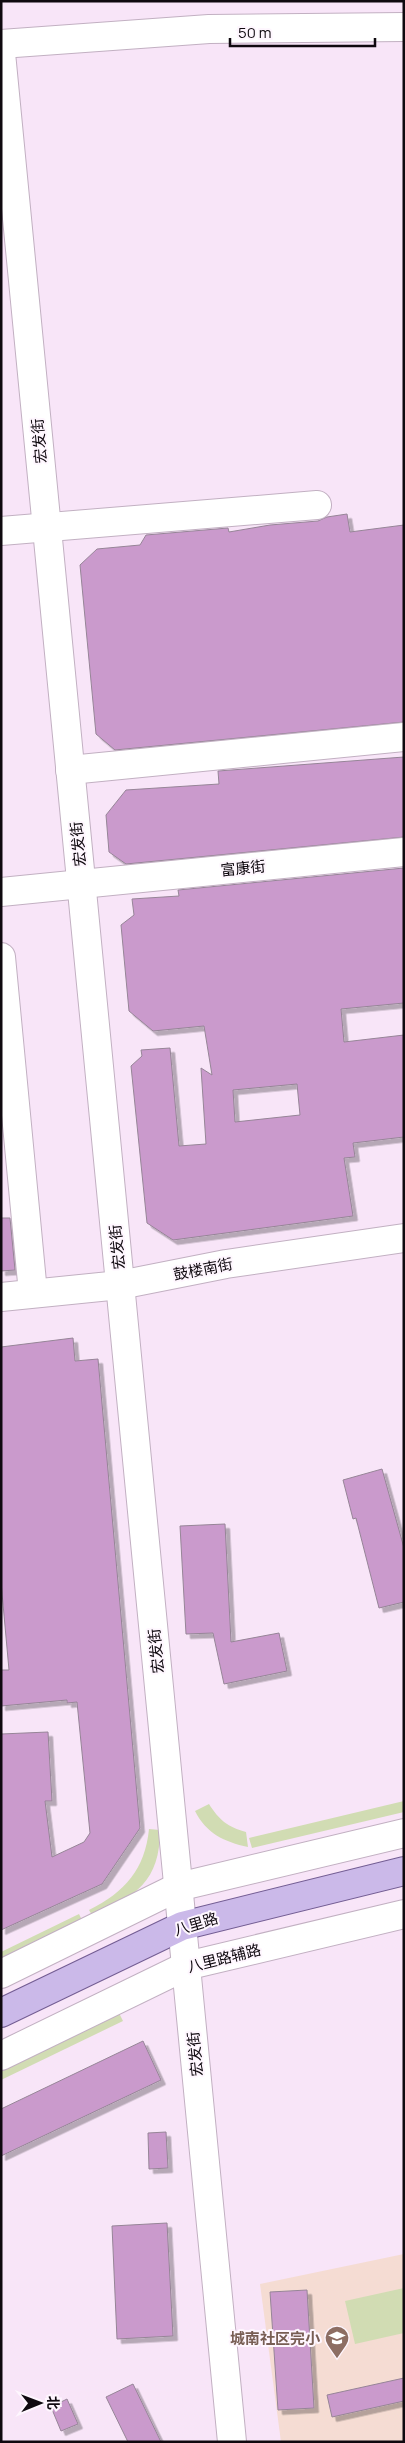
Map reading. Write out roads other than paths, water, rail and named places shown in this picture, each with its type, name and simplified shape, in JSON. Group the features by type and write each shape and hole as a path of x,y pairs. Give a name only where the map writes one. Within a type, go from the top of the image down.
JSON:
{"main road":[{"name":"八里路","path":"1,2013 182,1926 404,1871"}],"street":[{"path":"1,44 209,29 404,26"},
{"name":"宏发街","path":"1,53 232,2442"},
{"path":"1,531 317,505"},
{"path":"70,770 404,737"},
{"name":"富康街","path":"1,892 404,852"},
{"path":"1,957 33,1294"},
{"name":"鼓楼南街","path":"1,1297 120,1285 226,1264 404,1238"},
{"path":"1,1974 178,1887 404,1833"},
{"name":"八里路辅路","path":"1,2056 186,1966 404,1914"}],"place":[{"name":"城南社区完小","path":"337,2359"}]}
